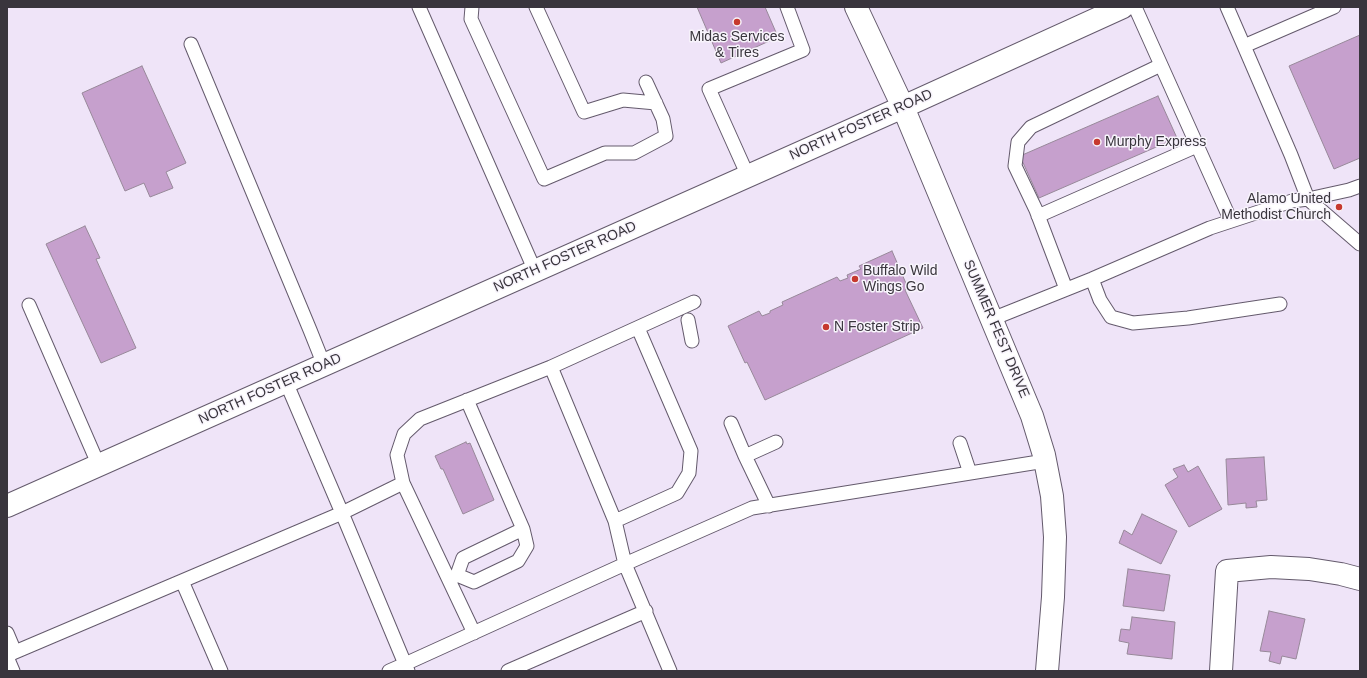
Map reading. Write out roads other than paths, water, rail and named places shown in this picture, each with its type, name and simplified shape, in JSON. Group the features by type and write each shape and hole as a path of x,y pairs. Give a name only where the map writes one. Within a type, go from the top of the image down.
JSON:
{"main road":[{"name":"SUMMER FEST DRIVE","path":"856,7 903,107 992,319 1032,416 1045,461 1052,496 1055,538 1053,597 1047,671"},
{"name":"NORTH FOSTER ROAD","path":"7,506 903,107 1123,7"},
{"path":"1221,671 1227,571 1271,567 1309,569 1341,574 1360,579"}],"lane":[{"path":"419,7 535,271"},
{"path":"472,7 471,19 544,179 605,153 634,153 666,136 663,119 646,82"},
{"path":"536,7 584,112 623,100 656,103"},
{"path":"748,176 709,89 803,50 787,7"},
{"path":"1135,7 1231,221"},
{"path":"1227,7 1291,155 1308,199 1360,244"},
{"path":"1244,46 1334,7"},
{"path":"191,44 324,365"},
{"path":"1066,289 1038,216 1015,166 1018,142 1031,127 1161,65"},
{"path":"1038,216 1197,146"},
{"path":"992,319 1092,279 1210,228 1292,201 1308,199 1360,186"},
{"path":"1092,279 1100,300 1111,317 1133,323 1188,318 1280,304"},
{"path":"474,633 453,577 403,483 397,455 404,434 420,419 551,367 694,302"},
{"path":"29,305 99,466"},
{"path":"688,320 692,341"},
{"path":"615,521 677,493 689,473 691,451 638,328"},
{"path":"551,367 615,521 625,564 670,671"},
{"path":"286,382 406,668"},
{"path":"453,577 474,582 518,561 527,546 523,529 467,400"},
{"path":"731,423 769,506"},
{"path":"745,456 776,442"},
{"path":"960,443 970,473"},
{"path":"389,671 406,668 474,633 752,508 1045,461"},
{"path":"10,655 342,513 403,483"},
{"path":"453,577 463,558 523,529"},
{"path":"182,581 220,671"},
{"path":"508,671 646,611"},
{"path":"7,633 13,671"}],"place":[{"name":"Midas Services & Tires","path":"737,22"},
{"name":"Murphy Express","path":"1097,142"},
{"name":"Alamo United Methodist Church","path":"1339,207"},
{"name":"Buffalo Wild Wings Go","path":"855,279"},
{"name":"N Foster Strip","path":"826,327"}]}
